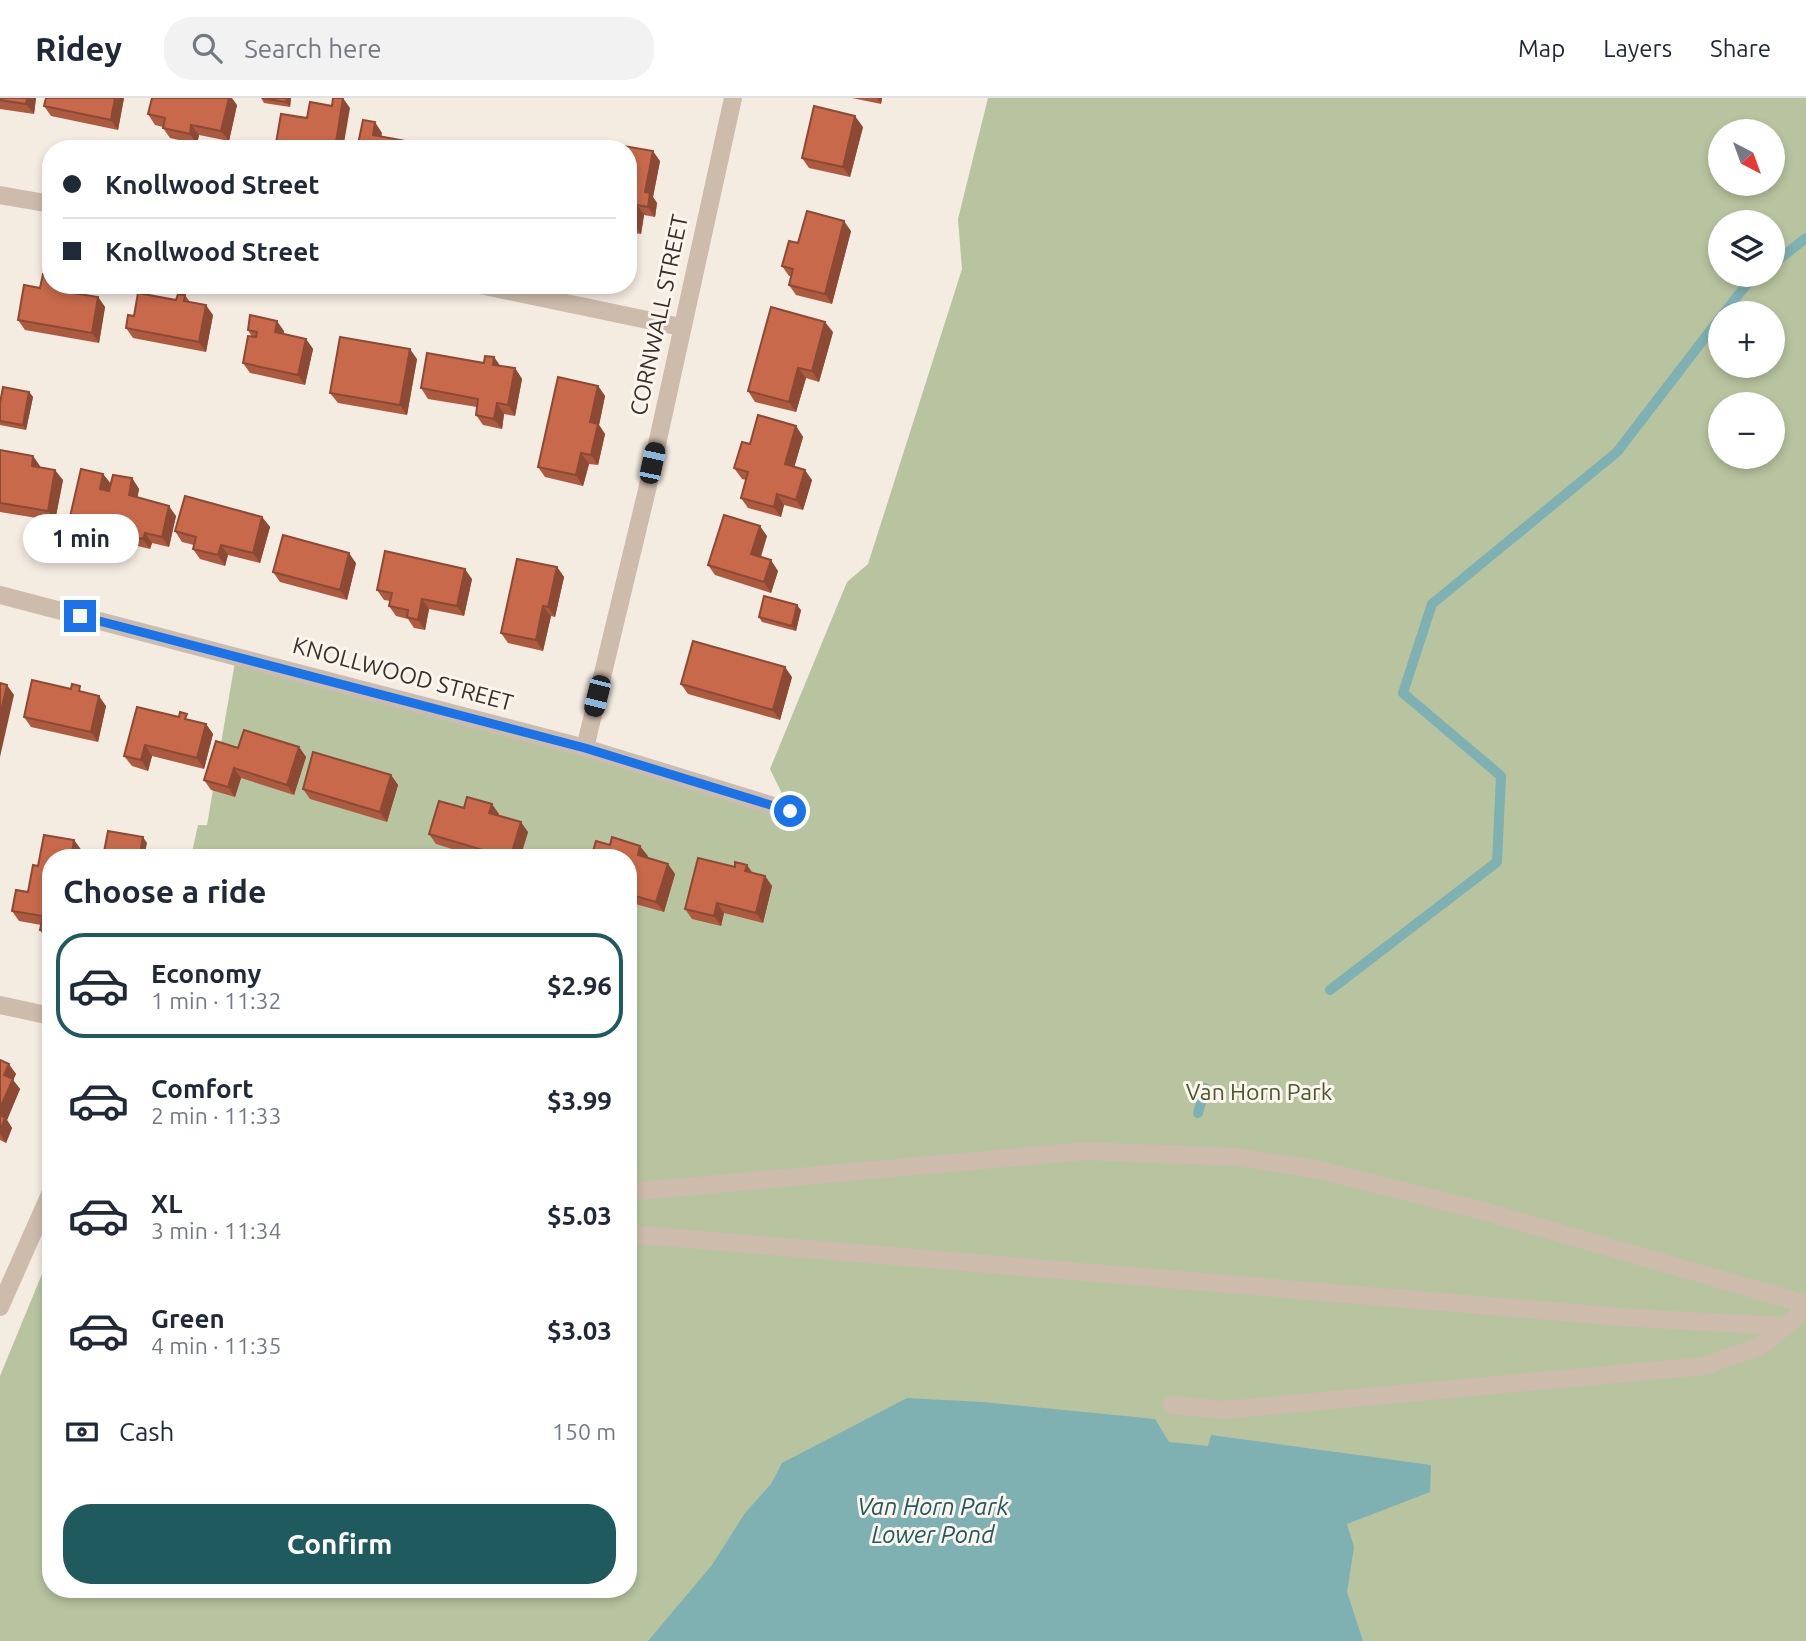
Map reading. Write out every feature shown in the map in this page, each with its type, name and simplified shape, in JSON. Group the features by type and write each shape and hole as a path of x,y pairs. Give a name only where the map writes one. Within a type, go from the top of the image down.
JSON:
{"street":[{"name":"CORNWALL STREET","path":"585,748 647,490 733,98"},
{"path":"0,195 42,202"},
{"path":"523,294 681,327"},
{"name":"KNOLLWOOD STREET","path":"0,595 585,748 790,811"},
{"path":"0,1005 42,1014"},
{"path":"637,1191 1084,1151 1237,1157 1320,1170 1483,1211 1806,1307"},
{"path":"0,1307 42,1212"},
{"path":"637,1235 1633,1318 1784,1326"},
{"path":"1172,1405 1224,1410 1703,1366 1761,1346 1806,1307"}],"green space":[{"name":"Van Horn Park","path":"988,98 1806,98 1806,1641 0,1641 0,1376 42,1274 42,1598 637,1598 637,849 193,849 198,825 207,825 236,656 790,810 770,769 847,582 868,564 962,269 958,219"}],"water":[{"name":"Van Horn Park Lower Pond","path":"907,1398 982,1402 1155,1419 1169,1442 1208,1446 1211,1435 1431,1465 1430,1492 1347,1524 1354,1547 1347,1592 1363,1641 648,1641 712,1565 745,1513 771,1484 782,1463"}],"building":[{"path":"0,98 27,98 26,104"},
{"path":"46,98 115,98 111,120 44,106"},
{"path":"152,98 229,98 221,131 191,125 190,134 163,128 165,118 148,114"},
{"path":"262,98 287,98 286,102"},
{"path":"333,98 343,98 336,140 277,140 281,114 307,118 310,102 332,106"},
{"path":"814,106 855,116 843,167 802,158"},
{"path":"363,120 375,122 373,135 400,140 359,140"},
{"path":"637,148 653,151 645,192 650,193 648,207 637,205"},
{"path":"807,211 844,221 825,294 789,285 793,269 782,266 789,241 798,243"},
{"path":"42,279 42,294 98,297 92,333 18,320 24,285 40,288"},
{"path":"138,294 176,300 178,294 185,295 184,301 206,305 199,342 126,328 128,315 134,316"},
{"path":"771,307 825,322 812,371 798,368 789,402 748,391"},
{"path":"250,315 277,321 275,332 306,339 298,375 243,363 248,336 256,337 257,332 248,330"},
{"path":"340,337 410,349 400,405 330,393"},
{"path":"427,353 484,363 485,356 494,357 493,365 515,368 508,405 497,403 494,419 476,415 478,399 421,388"},
{"path":"558,377 598,386 590,422 598,424 591,455 581,453 576,475 538,467"},
{"path":"3,387 29,392 23,425 0,421"},
{"path":"758,415 796,426 785,464 805,470 796,500 777,494 774,507 741,498 748,472 734,468 742,442 750,444"},
{"path":"0,450 33,456 32,466 55,470 48,511 0,503"},
{"path":"81,469 103,474 100,489 109,491 113,475 132,478 129,495 169,506 162,537 145,533 143,539 69,521"},
{"path":"185,496 262,517 253,553 221,545 218,555 193,549 196,537 175,531"},
{"path":"724,515 760,526 751,554 771,560 764,582 708,565"},
{"path":"283,535 349,553 340,590 273,572"},
{"path":"385,551 465,569 457,606 422,599 418,620 407,617 408,610 389,606 392,593 377,590"},
{"path":"517,559 557,567 548,607 543,606 536,640 501,633"},
{"path":"764,596 797,605 792,626 759,617"},
{"path":"693,641 785,667 773,710 681,684"},
{"path":"32,680 71,689 72,684 80,686 79,691 99,696 91,732 24,717"},
{"path":"0,683 7,685 0,716"},
{"path":"137,707 179,717 180,712 187,714 185,719 206,724 197,758 145,745 141,760 124,756"},
{"path":"244,730 299,747 287,785 234,768 228,787 204,780 216,741 238,748"},
{"path":"313,752 391,775 380,812 303,789"},
{"path":"467,797 492,804 489,813 521,822 513,849 480,849 429,834 439,801 464,808"},
{"path":"108,831 143,837 141,849 105,849"},
{"path":"44,835 74,840 72,849 42,849 42,916 12,911 16,890 28,892 33,865 38,866"},
{"path":"612,837 640,846 638,855 668,864 656,902 637,897 637,849 594,849 596,841 610,845"},
{"path":"698,858 735,867 735,862 747,865 745,871 765,876 756,913 717,903 714,916 685,909"},
{"path":"0,1060 9,1064 4,1075 13,1079 0,1108"},
{"path":"0,1115 5,1118 0,1130"}],"waterway":[{"path":"1785,255 1806,238"},
{"path":"1734,301 1745,287"},
{"path":"1330,990 1497,862 1501,776 1403,693 1432,604 1617,452 1708,334"},
{"path":"1198,1113 1205,1088"}],"route":[{"path":"80,616 585,748 790,811"}]}
